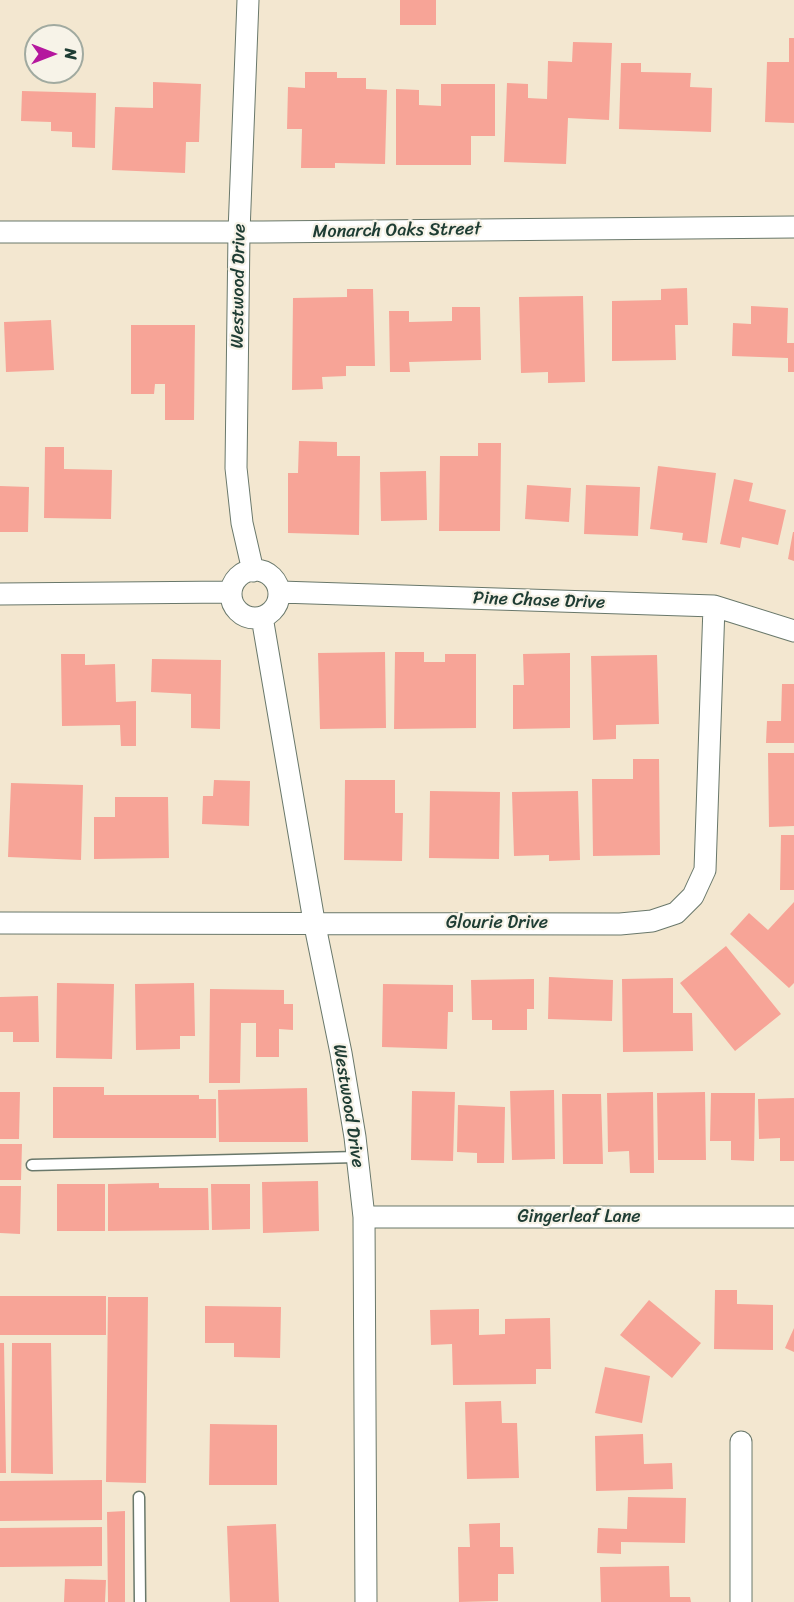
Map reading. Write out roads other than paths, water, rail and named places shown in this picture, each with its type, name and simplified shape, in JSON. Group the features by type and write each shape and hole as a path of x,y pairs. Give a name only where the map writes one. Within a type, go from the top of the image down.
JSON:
{"street":[{"name":"Westwood Drive","path":"248,0 239,232 236,468 242,523 253,571"},
{"name":"Monarch Oaks Street","path":"0,232 794,227"},
{"path":"253,571 264,572 273,577 280,592 276,608 262,617 243,615 237,610 231,592 237,576 253,571"},
{"path":"0,594 231,592"},
{"name":"Pine Chase Drive","path":"280,592 714,606 794,631"},
{"name":"Glourie Drive","path":"0,923 314,921 620,924 652,921 675,913 693,896 705,870 714,606"},
{"name":"Westwood Drive","path":"262,617 314,921 341,1053 364,1217 366,1602"},
{"name":"Gingerleaf Lane","path":"364,1217 794,1217"},
{"path":"741,1442 741,1602"}],"lane":[{"path":"32,1165 357,1157"},
{"path":"139,1497 140,1602"}]}
